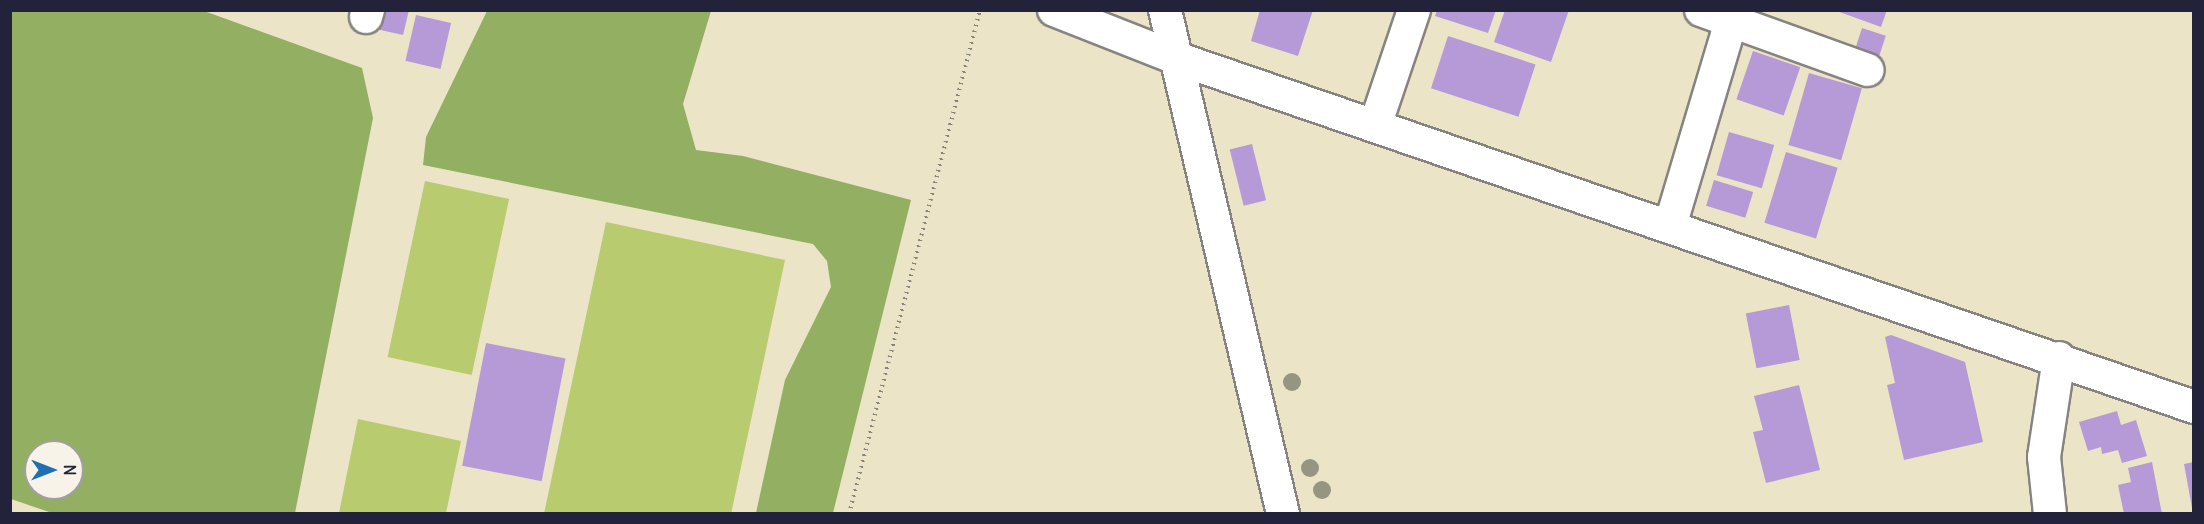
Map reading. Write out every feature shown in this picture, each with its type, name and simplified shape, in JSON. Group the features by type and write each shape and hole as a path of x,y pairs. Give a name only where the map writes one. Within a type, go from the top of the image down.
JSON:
{"street":[{"path":"1054,10 1176,58 2059,358 2193,407"},
{"path":"1165,10 1283,513"},
{"path":"1376,126 1414,10"},
{"path":"1701,10 1868,70"},
{"path":"1670,226 1731,21"},
{"path":"2049,513 2044,457 2059,358"}],"path":[{"path":"849,513 980,10"}],"green space":[{"path":"11,10 204,11 362,68 373,118 295,513 55,514 11,499"},
{"path":"487,11 711,11 683,104 696,150 743,156 911,200 833,513 756,513 785,380 831,287 827,261 813,244 423,165 426,137"},
{"path":"425,181 509,199 472,375 388,357"},
{"path":"606,222 785,260 731,514 544,513"},
{"path":"358,419 461,441 446,513 339,513"}],"building":[{"path":"380,10 409,10 403,35 376,29"},
{"path":"1260,10 1313,10 1298,56 1251,41"},
{"path":"1437,10 1496,10 1488,33 1435,16"},
{"path":"1505,10 1569,10 1551,62 1494,42"},
{"path":"1834,10 1887,10 1881,27"},
{"path":"416,15 451,23 441,69 405,61"},
{"path":"1862,28 1886,36 1879,57 1855,49"},
{"path":"1448,36 1535,64 1519,117 1431,88"},
{"path":"1753,51 1800,67 1784,115 1736,99"},
{"path":"1809,73 1862,88 1841,160 1788,145"},
{"path":"1729,132 1774,145 1762,188 1717,175"},
{"path":"1252,144 1266,200 1244,206 1230,150"},
{"path":"1786,152 1838,168 1816,239 1764,223"},
{"path":"1714,180 1753,192 1745,218 1706,206"},
{"path":"1789,305 1800,360 1756,368 1746,313"},
{"path":"1891,335 1965,362 1983,442 1904,460 1887,385 1895,383 1885,337"},
{"path":"486,343 566,358 542,481 462,466"},
{"path":"1799,385 1820,470 1766,483 1753,432 1763,430 1754,396"},
{"path":"2117,411 2121,425 2136,420 2147,456 2122,463 2118,450 2102,454 2101,447 2088,451 2079,422"},
{"path":"2152,462 2162,514 2124,514 2118,485 2131,482 2128,468"},
{"path":"2194,462 2194,508 2192,508 2184,464"}]}
